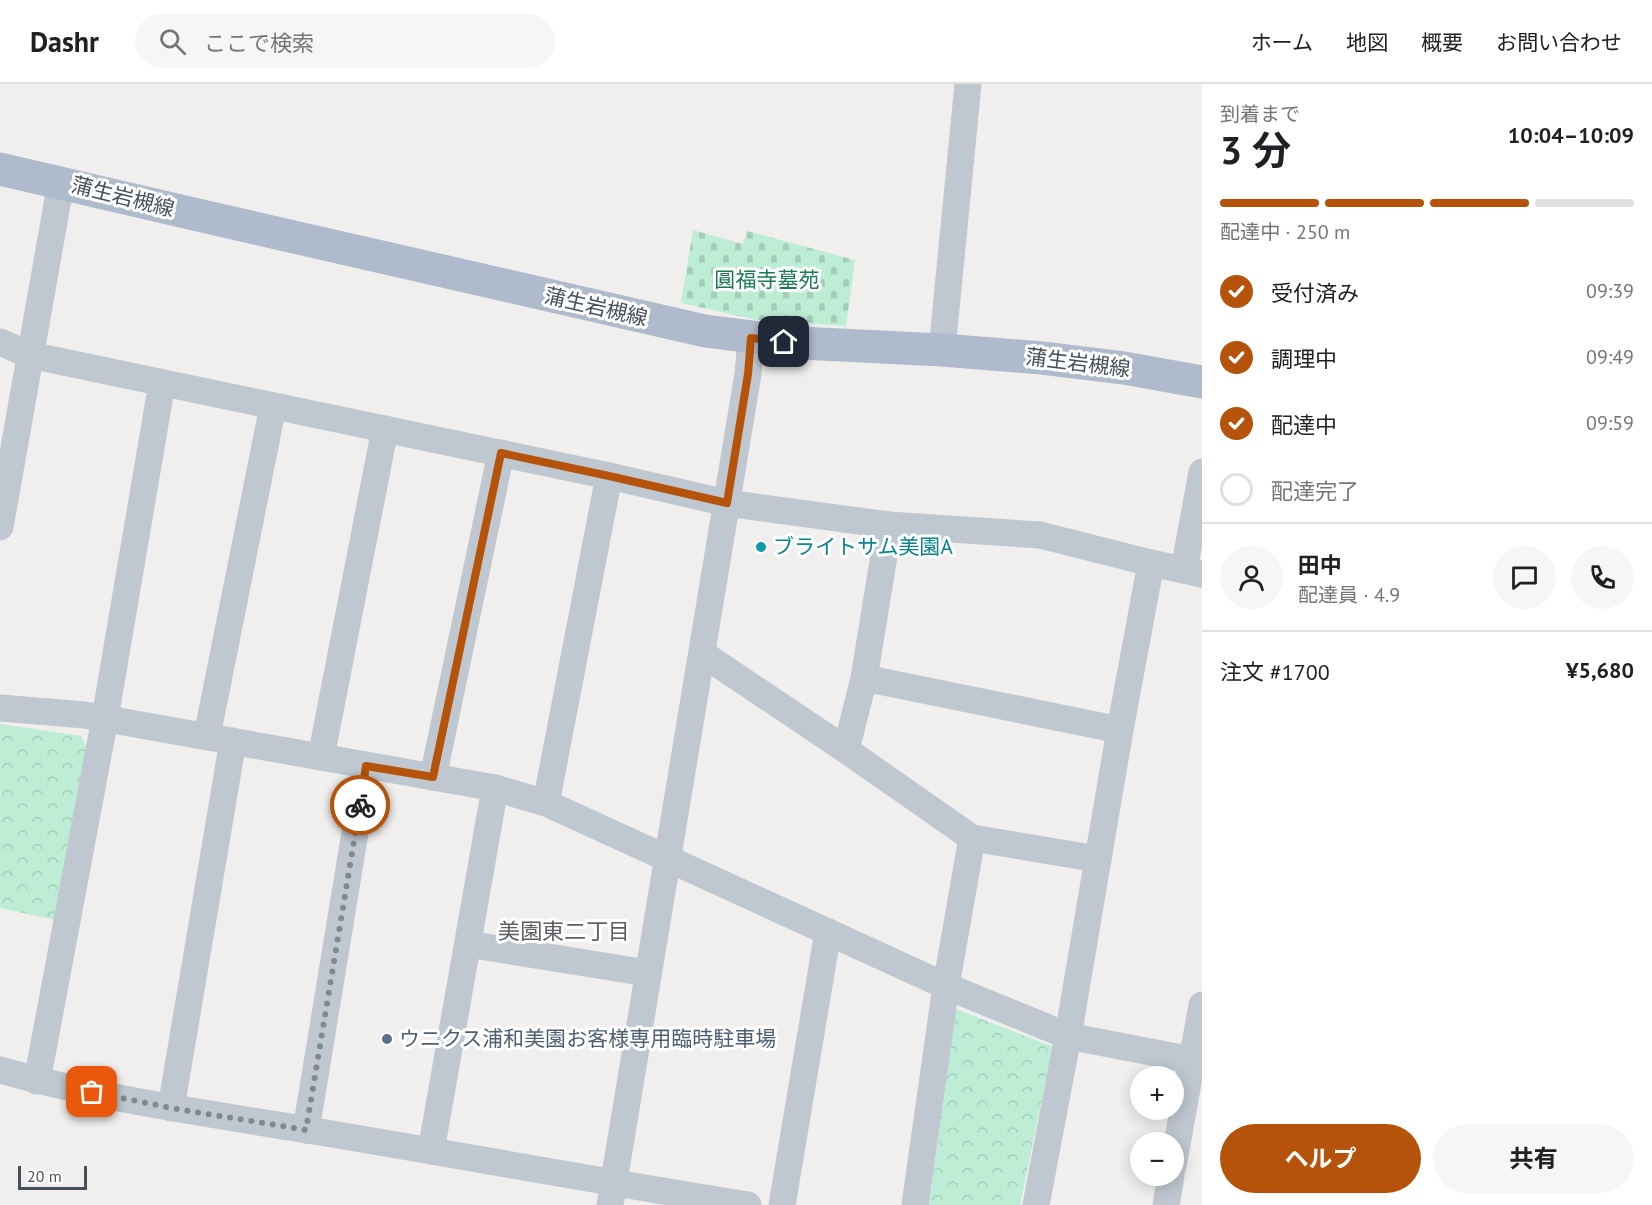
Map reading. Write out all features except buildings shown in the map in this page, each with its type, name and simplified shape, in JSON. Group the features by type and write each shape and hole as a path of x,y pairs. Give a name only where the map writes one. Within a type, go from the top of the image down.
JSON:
{"main road":[{"name":"蒲生岩槻線","path":"0,169 664,323 751,338 811,344 942,350 1042,358 1124,368 1202,382"}],"street":[{"path":"942,350 968,84"},
{"path":"0,527 61,182"},
{"path":"612,1194 647,974 669,859 703,654 748,374 751,338"},
{"path":"0,342 30,355 501,453 727,503 889,525 1040,535 1193,572 1202,472"},
{"path":"37,1081 105,718 162,383"},
{"path":"207,736 273,406"},
{"path":"321,757 385,429"},
{"path":"433,777 501,453"},
{"path":"546,804 609,476"},
{"path":"846,750 864,678 889,525"},
{"path":"1036,1205 1151,563"},
{"path":"703,654 972,838 1098,859"},
{"path":"864,678 1120,730"},
{"path":"0,708 105,718 495,789 546,804 946,986 1068,1036 1197,1061"},
{"path":"171,1108 233,741"},
{"path":"306,1130 366,766"},
{"path":"431,1151 495,789"},
{"path":"915,1205 946,986 972,838"},
{"path":"782,1205 828,932"},
{"path":"468,944 647,974"},
{"path":"1181,1132 1197,1061 1202,1005"},
{"path":"0,1070 37,1081 171,1108 431,1151 612,1194 748,1205"},
{"path":"1166,1205 1169,1186"}],"green space":[{"name":"圓福寺墓苑","path":"693,230 743,244 747,231 855,260 846,326 757,320 681,303"},
{"path":"0,724 81,736 87,747 56,920 0,908"},
{"path":"956,1009 1053,1047 1020,1205 929,1205"}],"way so far":[{"path":"92,1092 171,1108 306,1130 360,805"}],"place":[{"name":"ブライトサム美園A","path":"761,547"},
{"name":"ウニクス浦和美園お客様専用臨時駐車場","path":"387,1039"}],"district":[{"name":"美園東二丁目","path":"564,931"}],"route":[{"path":"360,805 366,766 433,777 501,453 727,503 748,374 751,338 784,342"}]}
